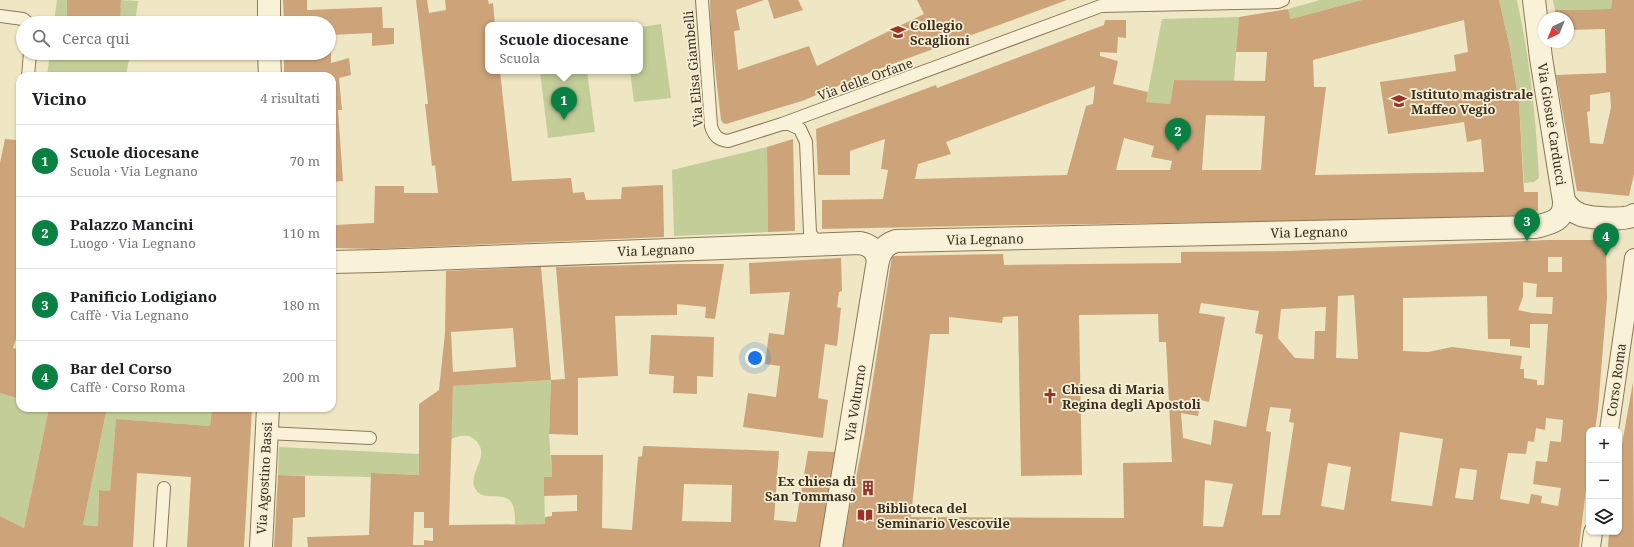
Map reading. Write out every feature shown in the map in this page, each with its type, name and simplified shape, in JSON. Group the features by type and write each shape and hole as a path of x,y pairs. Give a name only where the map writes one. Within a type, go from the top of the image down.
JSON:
{"street":[{"path":"269,0 269,16"},
{"name":"Via Giosuè Carducci","path":"1534,0 1541,58 1564,201"},
{"path":"269,60 270,72"},
{"path":"1564,201 1568,207 1581,215 1619,219 1627,219 1634,215"},
{"name":"Via Legnano","path":"878,260 884,247 890,243 896,242 1536,227 1548,224 1562,215 1564,201"},
{"name":"Via Legnano","path":"336,262 377,262 824,244 865,244 875,252 878,260"},
{"name":"Corso Roma","path":"1608,427 1634,258"},
{"name":"Via Volturno","path":"831,547 878,260"},
{"name":"Via Agostino Bassi","path":"261,547 268,412"},
{"path":"1591,547 1593,535"}],"lane":[{"name":"Via Elisa Giambelli","path":"702,0 711,126 716,137 728,141 782,124"},
{"name":"Via delle Orfane","path":"782,124 1101,6 1278,2 1283,0"},
{"path":"0,16 16,18"},
{"path":"28,72 29,60"},
{"path":"782,124 795,126 800,129 804,135 806,142 810,233 815,240 824,244"},
{"path":"267,433 370,438"},
{"path":"160,547 164,488"}],"green space":[{"path":"57,0 67,0 67,16 55,16"},
{"path":"121,0 138,1 136,16 119,16"},
{"path":"1320,0 1362,0 1291,19 1288,9"},
{"path":"1499,0 1517,0 1522,22 1532,89 1536,133 1539,178 1534,182 1524,183 1519,103 1510,48"},
{"path":"1553,0 1612,0 1611,9 1555,10"},
{"path":"1239,17 1234,81 1174,80 1170,104 1146,102 1162,19"},
{"path":"661,24 671,98 634,102 630,74 643,74 643,27"},
{"path":"49,60 129,60 127,72 48,72"},
{"path":"540,74 587,74 595,132 548,138"},
{"path":"767,147 768,232 674,236 672,170"},
{"path":"551,380 549,434 552,477 544,477 545,524 515,524 514,510 510,501 501,497 485,496 476,490 474,478 481,458 479,445 469,436 460,436 451,439 453,386"},
{"path":"0,393 16,398 16,412 48,412 24,528 0,516"},
{"path":"106,412 212,412 210,426 116,419 110,491 99,490 98,526 83,525"},
{"path":"279,447 419,454 419,475 372,473 371,477 278,475"}],"building":[{"path":"67,0 121,0 120,16 67,16"},
{"path":"283,0 307,0 307,10 382,7 383,28 394,28 394,44 372,46 372,33 336,35 336,16 284,16"},
{"path":"416,0 427,0 429,13 446,10 445,0 488,0 489,4 493,3 495,22 485,22 485,74 500,74 512,181 571,178 573,193 584,192 586,200 621,199 622,187 663,185 664,237 373,249 336,248 336,225 374,223 375,186 404,186 404,193 438,193 435,165 432,166 425,104 428,104"},
{"path":"710,0 764,0 736,10 740,30 734,31 738,70 809,46 817,66 924,14 917,0 1067,0 876,70 802,101 726,124 721,120 711,33"},
{"path":"768,0 798,0 803,10 774,19"},
{"path":"1362,0 1499,0 1510,48 1519,103 1524,192 1538,192 1538,211 1525,212 1525,218 822,229 822,200 883,199 888,170 881,169 885,139 850,151 850,175 818,175 816,129 936,85 937,88 1104,25 1105,20 1126,20 1126,38 1118,37 1117,53 1100,52 1100,56 1118,61 1113,84 1148,92 1146,102 1170,104 1174,80 1265,81 1267,52 1236,52 1239,17 1288,9 1291,19","holes":["1464,20 1468,52 1454,55 1456,71 1380,82 1388,134 1464,122 1467,142 1481,139 1484,172 1315,175 1326,87 1314,87 1313,60","1095,86 1093,104 1086,106 1067,175 915,179 918,164 951,154 946,142","1206,115 1265,116 1261,170 1202,170","1124,138 1154,146 1151,157 1172,161 1170,170 1116,170"]},
{"path":"1612,0 1634,0 1634,174 1629,196 1577,191 1556,75 1606,73 1605,29 1574,30 1574,12 1555,12 1555,10 1611,9","holes":["1610,92 1611,107 1603,144 1590,143 1587,112 1590,111 1590,95"]},
{"path":"349,58 351,75 339,78 342,110 338,110 343,181 336,182 336,72 284,72 284,60 331,60 331,63"},
{"path":"5,139 16,140 16,339 13,348 16,349 16,398 0,393 0,163"},
{"path":"793,139 795,231 768,232 767,147"},
{"path":"1547,240 1606,240 1607,298 1598,409 1595,427 1586,427 1586,490 1579,547 842,547 864,438 892,256 1003,254 1004,265 1181,263 1181,252 1288,251","holes":["1548,257 1562,257 1562,272 1548,272","1523,282 1537,284 1536,297 1553,297 1552,314 1532,313 1518,310 1523,297","1354,295 1358,359 1336,358 1338,296","1487,296 1488,339 1510,339 1510,346 1530,348 1530,324 1548,324 1544,385 1537,385 1537,380 1524,378 1524,369 1520,369 1522,356 1452,347 1428,352 1403,351 1403,298","1201,303 1259,311 1255,333 1263,335 1246,427 1214,420 1211,445 1183,438 1181,413 1198,416 1201,400 1209,402 1225,317 1199,313","1326,307 1325,331 1315,331 1314,359 1295,358 1278,338 1281,309","1158,314 1159,342 1166,342 1172,462 1123,463 1124,518 911,517 930,334 949,334 949,317 1002,323 1003,317 1018,316 1021,476 1082,475 1079,315","1270,407 1291,409 1289,422 1294,423 1280,515 1262,515 1271,432 1266,431","1546,418 1563,420 1561,442 1550,441 1547,462 1536,461 1533,484 1561,488 1558,506 1541,503 1542,496 1531,494 1529,504 1500,499 1508,453 1526,454 1528,441 1534,442 1536,428 1545,430","1400,432 1443,439 1432,506 1391,501","1328,463 1351,467 1344,510 1321,506","1460,468 1477,470 1473,500 1455,498","1205,480 1233,484 1223,527 1203,526"]},
{"path":"841,258 842,291 839,292 837,307 841,308 837,346 825,344 818,398 828,400 823,438 743,427 748,393 776,397 780,366 765,364 769,333 784,335 790,292 750,294 749,263"},
{"path":"724,264 715,319 705,318 706,307 677,304 677,315 615,316 618,376 578,378 578,435 549,434 551,380 565,379 556,267"},
{"path":"541,267 551,380 453,386 449,525 545,524 545,517 552,516 552,512 577,511 577,495 544,496 544,477 552,477 551,455 603,455 602,528 632,530 638,457 642,456 643,446 779,451 774,520 796,522 808,451 836,452 820,547 308,547 307,537 369,535 371,473 419,475 419,404 439,390 445,333 446,271","holes":["513,328 516,367 453,372 451,332","684,484 732,485 731,522 682,521","414,512 424,512 424,528 433,528 433,541 424,540 424,545 413,545"]},
{"path":"651,335 714,337 713,377 697,376 697,394 673,393 674,376 649,374"},
{"path":"1633,382 1634,547 1608,547 1609,535 1622,535 1622,444"},
{"path":"48,412 106,412 83,525 98,526 99,490 110,491 116,419 210,426 212,412 252,412 244,547 187,547 191,477 137,473 133,547 0,547 0,516 24,528"},
{"path":"278,475 305,476 305,517 293,518 292,547 274,547"}],"place":[{"name":"Collegio Scaglioni","path":"898,32"},
{"name":"Istituto magistrale Maffeo Vegio","path":"1399,101"},
{"name":"Scuole diocesane","path":"564,120"},
{"name":"Palazzo Mancini","path":"1178,151"},
{"name":"Panificio Lodigiano","path":"1527,241"},
{"name":"Bar del Corso","path":"1606,256"},
{"name":"Chiesa di Maria Regina degli Apostoli","path":"1050,396"},
{"name":"Ex chiesa di San Tommaso","path":"868,488"},
{"name":"Biblioteca del Seminario Vescovile","path":"865,515"}]}
